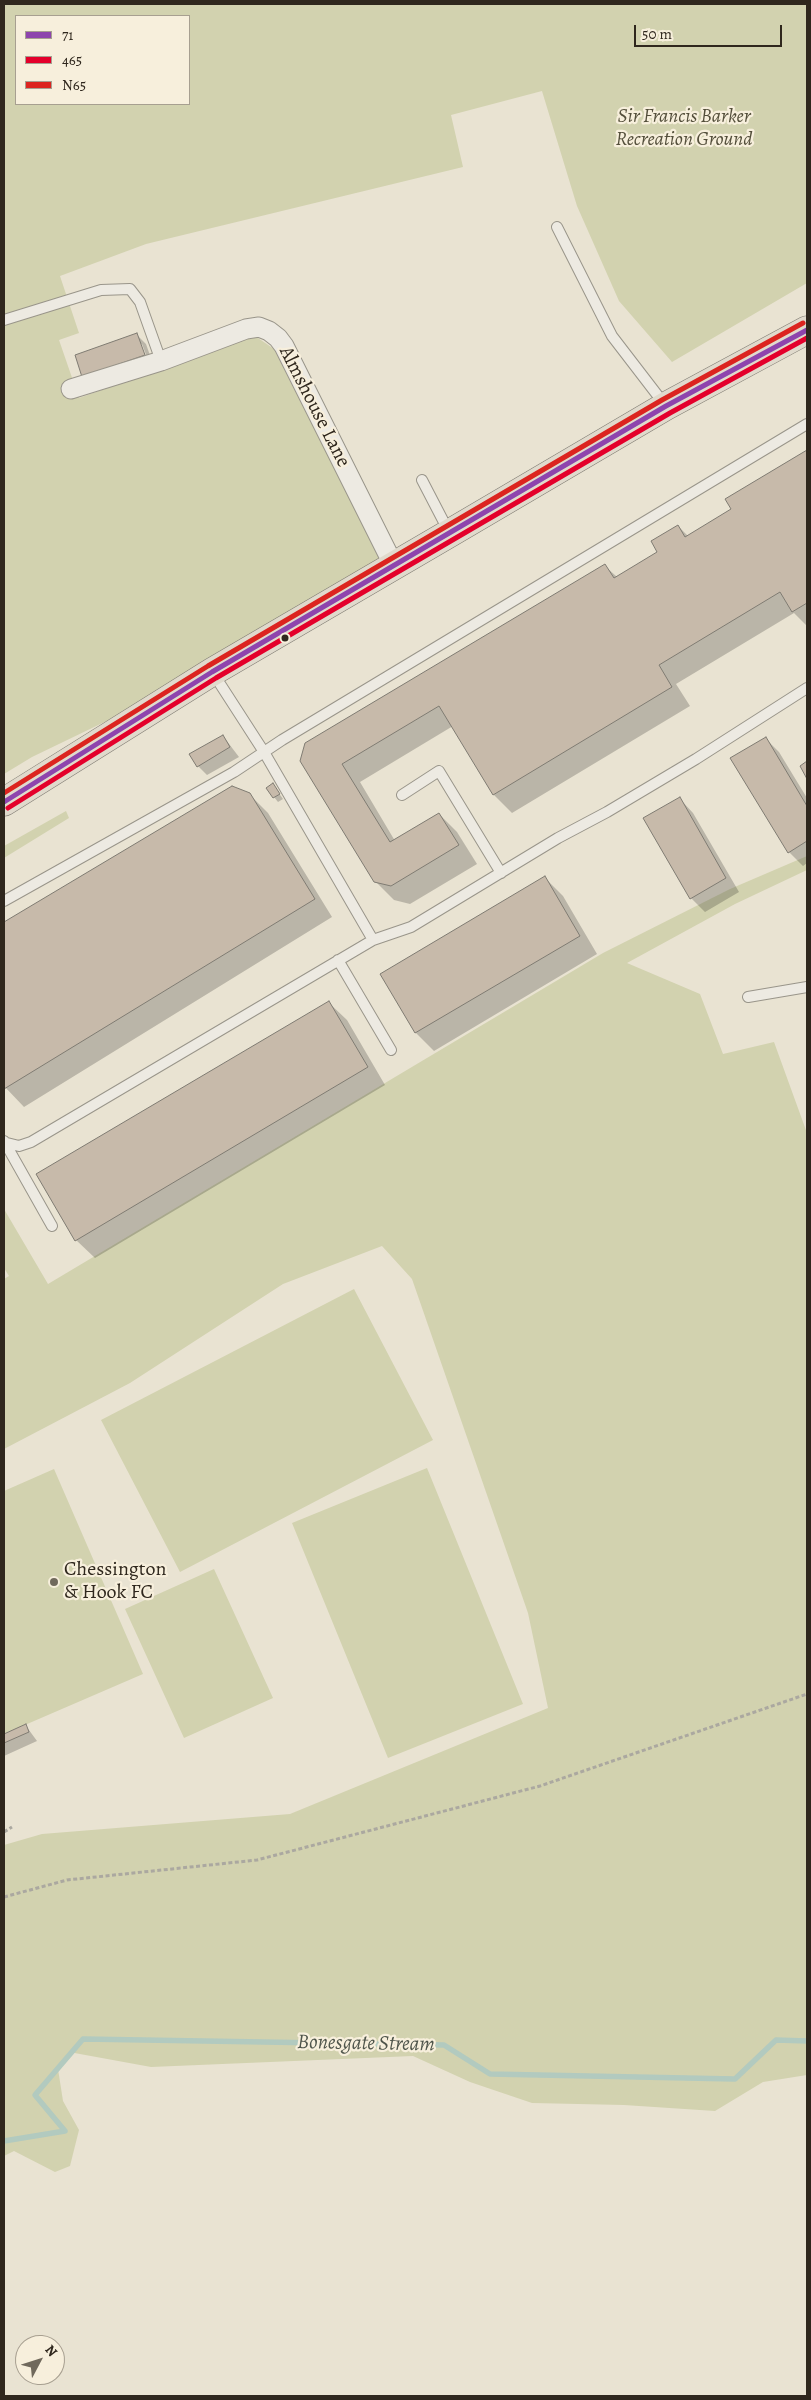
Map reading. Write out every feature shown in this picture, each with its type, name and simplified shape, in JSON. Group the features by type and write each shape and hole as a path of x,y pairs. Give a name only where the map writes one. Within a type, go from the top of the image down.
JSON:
{"highway":[{"path":"4,802 212,672 666,406 807,330"}],"street":[{"name":"Almshouse Lane","path":"71,390 161,361 246,329 259,327 278,338 394,566"}],"lane":[{"path":"557,227 612,336 666,406"},
{"path":"4,320 101,290 130,289 140,302 161,361"},
{"path":"4,901 234,772 264,752 807,424"},
{"path":"422,480 450,533"},
{"path":"212,672 264,752 373,940"},
{"path":"5,1142 20,1146 31,1142 373,940 411,927 696,759 807,688"},
{"path":"402,794 440,771 501,873"},
{"path":"338,960 391,1050"},
{"path":"748,997 807,987"},
{"path":"5,1142 52,1226"}],"path":[{"path":"4,1897 68,1880 266,1858 540,1786 807,1694"},
{"path":"4,1832 12,1827"}],"green space":[{"name":"Sir Francis Barker Recreation Ground","path":"4,4 807,4 807,283 672,362 619,301 577,206 542,91 451,115 463,167 146,244 60,276 79,333 59,340 79,398 255,336 274,349 380,560 119,715 32,757 4,774"},
{"path":"66,811 69,818 4,858 4,846"},
{"path":"807,856 807,870 735,904 627,963 700,994 723,1054 774,1042 807,1133 807,2075 763,2082 715,2111 624,2105 532,2103 470,2082 413,2056 151,2067 69,2052 58,2069 63,2101 79,2130 70,2166 55,2172 14,2151 4,2156 4,1845 42,1834 290,1814 548,1708 528,1613 412,1279 382,1246 283,1284 130,1383 4,1449 4,1279 9,1276 4,1268 4,1209 48,1284 603,953 730,889"},
{"path":"354,1289 433,1440 180,1572 101,1420"},
{"path":"427,1468 523,1704 388,1758 292,1523"},
{"name":"Chessington & Hook FC","path":"54,1469 143,1674 4,1734 4,1491"},
{"path":"214,1569 273,1698 184,1738 125,1609"}],"building":[{"path":"137,333 145,355 82,377 75,355"},
{"path":"807,450 807,603 792,612 780,592 659,665 672,687 493,795 439,706 342,764 390,842 439,813 459,845 391,886 374,882 300,761 305,743 605,564 614,578 657,552 651,541 678,525 685,537 731,509 725,499"},
{"path":"223,735 230,747 197,767 189,754"},
{"path":"766,737 807,806 807,841 788,853 730,758"},
{"path":"807,761 807,779 800,766"},
{"path":"273,783 280,794 273,798 266,788"},
{"path":"232,786 250,793 315,899 4,1089 4,922"},
{"path":"680,797 726,878 690,899 643,818"},
{"path":"545,876 580,936 415,1033 380,974"},
{"path":"329,1001 368,1067 75,1241 36,1174"},
{"path":"26,1724 29,1732 4,1743 4,1734"}],"waterway":[{"name":"Bonesgate Stream","path":"4,2141 65,2131 35,2095 83,2039 444,2045 490,2074 735,2079 776,2040 807,2041"}],"transit line":[{"name":"N65","path":"4,793 208,666 662,400 803,323"},
{"name":"71","path":"4,802 212,672 666,406 807,330"},
{"name":"465","path":"8,808 216,678 670,413 807,338"}],"place":[{"name":"Chessington & Hook FC","path":"54,1582"}]}
